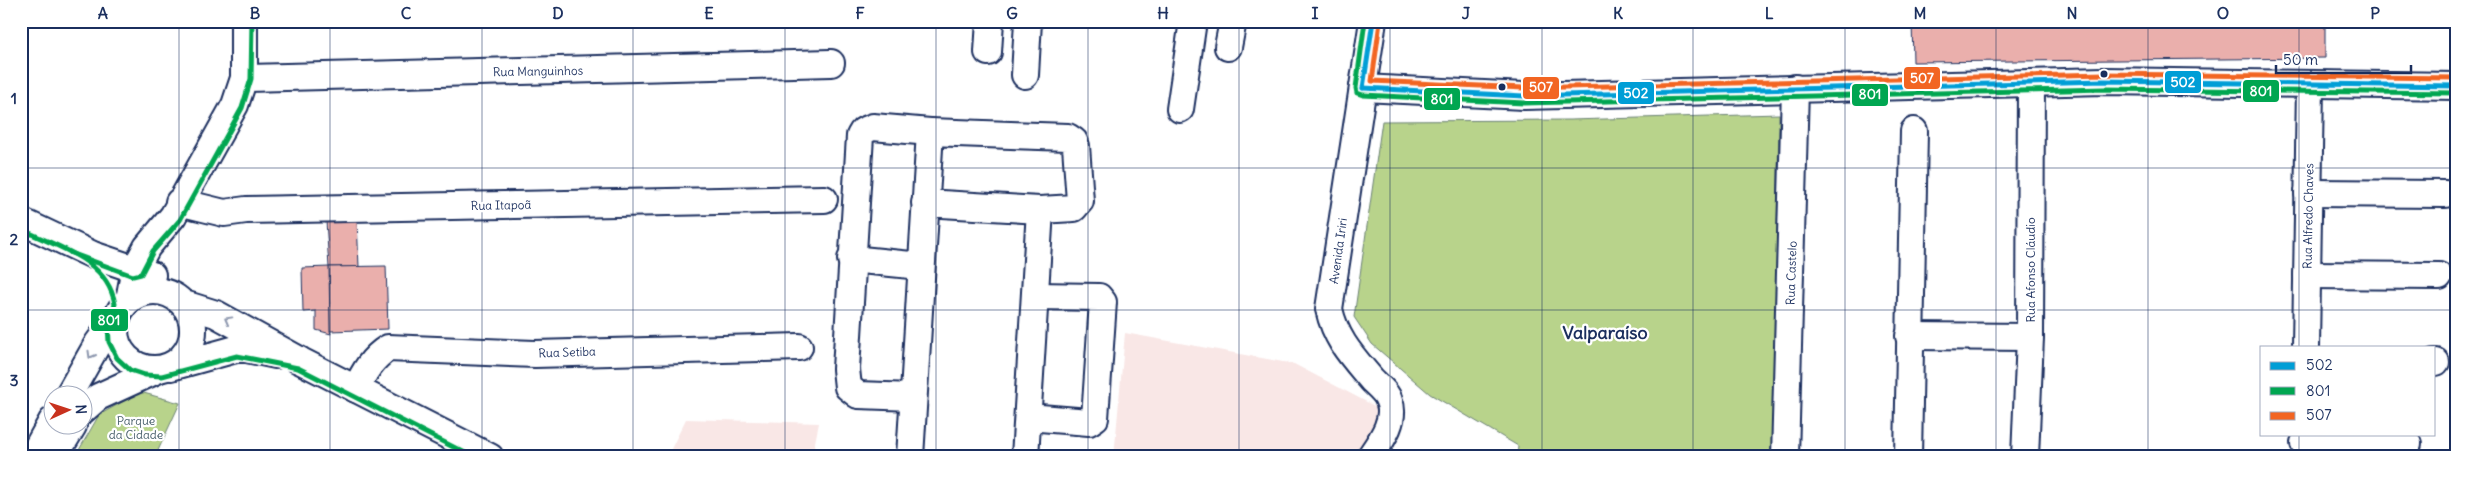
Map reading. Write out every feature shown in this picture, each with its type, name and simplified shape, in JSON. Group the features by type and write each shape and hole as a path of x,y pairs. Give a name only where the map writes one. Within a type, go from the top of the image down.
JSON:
{"street":[{"path":"123,308 159,285 176,209 235,105 244,78 244,21"},
{"path":"988,52 990,21"},
{"path":"1024,75 1028,21"},
{"path":"1180,109 1193,21"},
{"path":"1228,47 1234,21"},
{"name":"Avenida Iriri","path":"1370,457 1388,428 1391,414 1389,401 1346,349 1333,328 1329,309 1373,21"},
{"name":"Rua Manguinhos","path":"244,78 831,63"},
{"path":"1363,88 1524,96 2104,81 2457,86"},
{"name":"Rua Afonso Cláudio","path":"2025,457 2030,337 2031,82"},
{"name":"Rua Alfredo Chaves","path":"2306,346 2310,85"},
{"name":"Rua Castelo","path":"1785,457 1795,88"},
{"path":"913,397 858,395 848,387 846,369 851,259 860,136 863,130 873,127 930,132 1068,137 1074,141 1078,152 1080,201 1078,206 1074,208 1040,210 925,203"},
{"path":"1908,457 1914,131"},
{"path":"910,457 930,132"},
{"path":"2308,193 2445,194"},
{"name":"Rua Itapoã","path":"176,209 224,213 256,210 824,199"},
{"path":"1030,454 1028,417 1040,210"},
{"path":"21,221 159,285 301,361 490,457"},
{"path":"93,255 112,276 118,288 123,308 116,339 126,358 135,365 163,369 236,348 247,348 301,361"},
{"path":"851,259 921,266"},
{"path":"2307,275 2439,276"},
{"path":"74,386 98,342 123,308 159,285"},
{"path":"92,402 98,397 178,362 186,353 193,337 192,320 159,285"},
{"path":"1028,417 1089,422 1095,418 1103,302 1099,297 1036,296"},
{"path":"1909,336 2030,337"},
{"name":"Rua Setiba","path":"356,389 377,355 388,348 536,354 799,347"},
{"path":"32,457 44,436"},
{"path":"54,457 67,436"},
{"path":"2303,445 2408,444"}],"shaded area":[{"path":"1125,333 1294,364 1382,410 1380,428 1358,457 1114,457"},
{"path":"686,419 819,423 812,457 667,457"}],"green space":[{"path":"1779,114 1773,457 1517,457 1518,446 1430,394 1372,344 1354,317 1382,121 1570,120"},
{"name":"Parque da Cidade","path":"140,392 180,403 155,457 75,457 87,436 92,436 92,427 99,415"}],"building":[{"path":"1912,21 2325,21 2325,58 1913,62"},
{"path":"357,220 359,267 329,267 326,221"},
{"path":"386,266 388,329 330,331 329,267"},
{"path":"329,267 331,334 316,330 316,311 303,312 302,268"}],"transit line":[{"name":"801","path":"71,253 133,276 141,274 153,251 180,220 242,108 251,79 252,21"},
{"name":"801","path":"1365,21 1356,88 1357,93 1363,95 1524,103 2104,89 2457,93"},
{"name":"502","path":"1363,88 1373,21"},
{"name":"507","path":"1380,22 1372,81 1524,88 2104,74 2457,78"},
{"name":"502","path":"1363,88 1524,96 2104,81 2457,86"},
{"name":"801","path":"21,229 78,256 102,276 110,289 115,304 108,324 109,342 117,358 130,370 145,375 162,376 237,356 298,368 473,457"}],"district":[{"name":"Valparaíso","path":"1605,332"}]}
